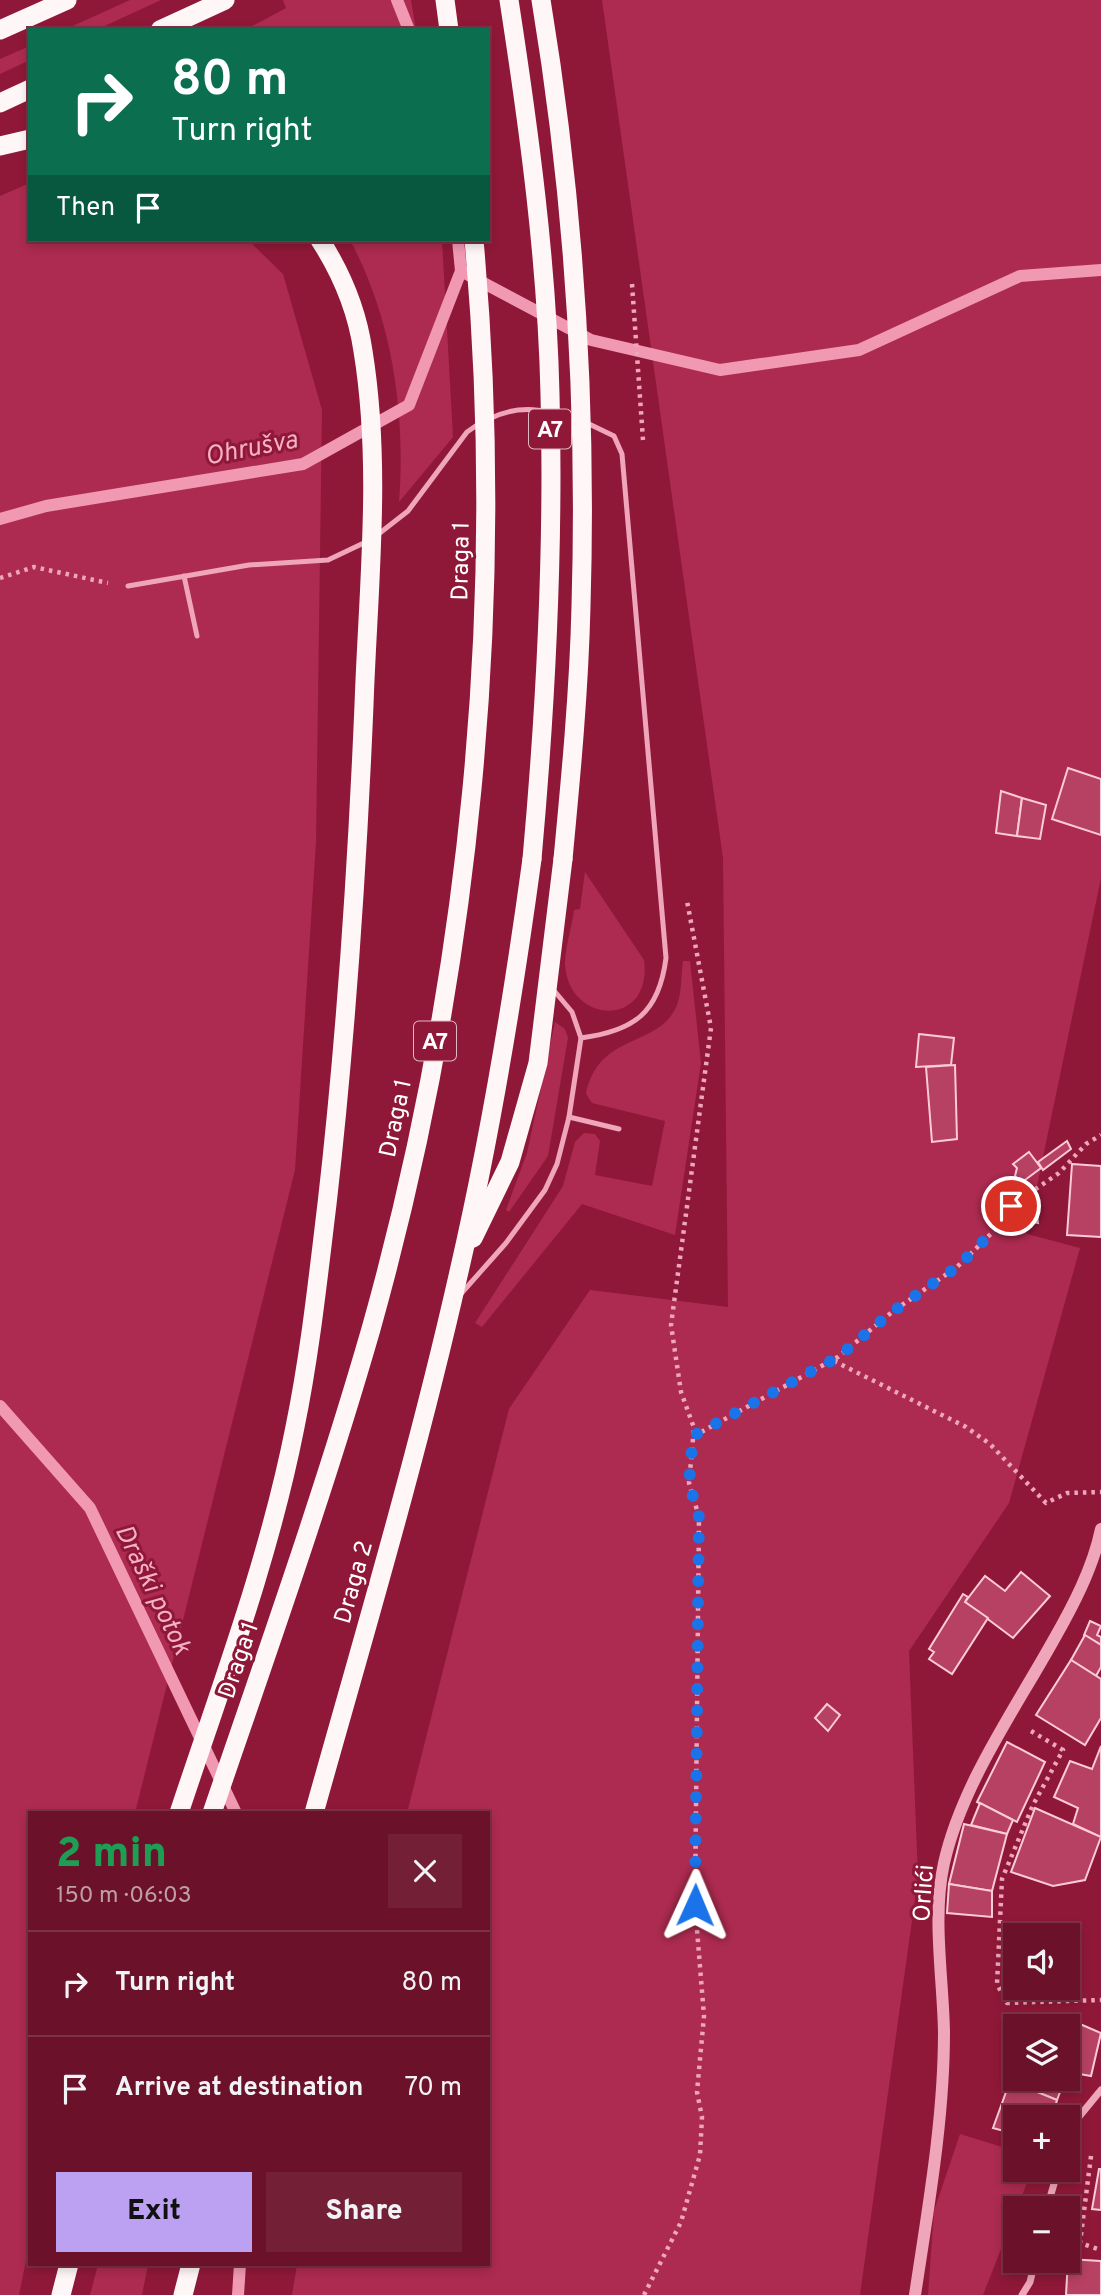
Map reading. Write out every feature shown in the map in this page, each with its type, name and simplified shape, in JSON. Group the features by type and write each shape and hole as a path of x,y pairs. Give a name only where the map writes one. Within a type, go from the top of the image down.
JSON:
{"highway":[{"path":"0,30 67,0"},
{"path":"164,28 225,0"},
{"path":"445,0 449,28"},
{"name":"A7","path":"452,1303 518,967 532,859 543,732 551,535 550,392 534,183 509,0"},
{"path":"462,1260 500,1184 519,1137 538,1063 563,859 582,607 581,396 566,189 541,0"},
{"path":"0,103 28,90"},
{"path":"0,146 28,139"},
{"path":"180,1811 258,1572 295,1428 310,1336 344,1059 358,846 373,464 363,353 355,311 342,279 321,242"},
{"name":"Draga 1","path":"213,1811 323,1488 371,1328 414,1148 449,971 472,801 484,633 486,441 474,242"},
{"name":"Draga 2","path":"315,1811 385,1562 452,1303"},
{"path":"61,2295 68,2266"},
{"path":"183,2295 190,2266"}],"street":[{"name":"Orlići","path":"915,2295 939,2125 944,2034 940,1900 943,1865 957,1820 1009,1718 1076,1600 1101,1529"},
{"path":"1080,2115 1101,2090"},
{"path":"1022,2295 1030,2283 1032,2273"},
{"path":"1030,2283 1033,2295"}],"lane":[{"path":"128,586 249,565 328,560 364,543 397,522 467,432 496,415 512,410 548,411 603,429 614,436 622,454 625,473 666,958 659,990 640,1018 625,1027 581,1038"},
{"path":"184,576 197,636"},
{"path":"452,1303 476,1281 544,1190 557,1164 569,1117 581,1038 572,1012 548,984"},
{"path":"569,1117 619,1129"}],"path":[{"path":"632,284 643,446"},
{"path":"0,578 34,567 128,586"},
{"path":"644,2295 681,2222 700,2154 702,2117 697,2092 704,2016 695,1905 699,1517 689,1483 694,1428 681,1392 671,1325 711,1028 687,897"},
{"path":"693,1436 833,1360 892,1312 957,1267 1000,1225 1011,1206 1059,1173 1086,1144 1101,1136"},
{"path":"833,1360 966,1427 990,1444 1046,1503 1067,1493 1101,1492"},
{"path":"1009,1718 1063,1750 1033,1805 1002,1879 997,1984 1007,2003 1101,2000"},
{"path":"1092,2152 1080,2243 1101,2250"}],"shaded area":[{"path":"130,0 161,0 100,28 68,28"},
{"path":"283,0 411,0 416,28 249,28 286,8"},
{"path":"602,0 1101,0 1101,878 1027,1234 1080,1248 1009,1503 909,1651 918,1877 860,2295 292,2295 297,2266 490,2266 490,1811 408,1811 509,1409 590,1290 728,1307 723,858"},
{"path":"28,47 28,61 0,74 0,59"},
{"path":"28,184 28,242 250,242 283,274 322,410 316,842 295,1170 135,1811 28,1811 28,2251 19,2295 0,2295 0,196"},
{"path":"351,242 442,242 453,437 399,502 400,434 393,367 386,334 364,270"},
{"path":"585,872 644,960 643,982 636,998 624,1008 609,1011 594,1008 580,999 570,984 565,964 566,951 574,910 580,909"},
{"path":"683,961 690,961 701,1063 675,1235 582,1204 482,1327 475,1323 563,1186 575,1142 584,1133 595,1134 600,1141 595,1175 652,1186 665,1121 592,1103 586,1094 593,1074 603,1060 616,1050 657,1029 668,1019 679,1000"},
{"path":"555,1022 565,1029 568,1038 548,1156 509,1212 506,1210 527,1153"},
{"path":"960,2134 1003,2147 1003,2182 1027,2182 1022,2196 1003,2196 1003,2244 983,2295 928,2295 934,2211"},
{"path":"98,2266 148,2266 142,2295 90,2295"}],"building":[{"path":"1068,768 1101,779 1101,835 1052,819"},
{"path":"1001,791 1022,798 1017,836 996,833"},
{"path":"1022,798 1046,805 1040,839 1017,836"},
{"path":"919,1034 954,1038 951,1065 916,1067"},
{"path":"955,1065 957,1139 932,1142 926,1067"},
{"path":"1067,1141 1071,1149 1043,1170 1038,1162"},
{"path":"1029,1152 1041,1168 1021,1183 1015,1176 1017,1168 1013,1164"},
{"path":"1072,1164 1101,1166 1101,1237 1067,1235"},
{"path":"1030,1195 1036,1208 1038,1223 1005,1217 1014,1206"},
{"path":"1021,1572 1050,1596 1013,1638 965,1602 985,1576 1005,1591"},
{"path":"963,1594 968,1597 965,1602 988,1618 952,1674 929,1659 934,1652 929,1649"},
{"path":"1090,1621 1101,1626 1097,1635 1101,1637 1101,1645 1084,1635"},
{"path":"1085,1635 1101,1645 1101,1667 1096,1676 1071,1660"},
{"path":"1071,1660 1101,1679 1101,1718 1085,1745 1036,1715"},
{"path":"827,1704 840,1715 828,1731 815,1718"},
{"path":"1007,1742 1045,1762 1017,1822 977,1802"},
{"path":"1101,1746 1101,1837 1073,1824 1078,1808 1054,1797 1070,1761 1092,1769"},
{"path":"980,1803 1013,1820 1007,1834 971,1825"},
{"path":"1035,1808 1101,1837 1085,1880 1053,1886 1011,1872"},
{"path":"964,1824 1007,1834 992,1891 949,1884"},
{"path":"949,1884 992,1891 992,1917 947,1913"},
{"path":"1080,2024 1101,2033 1091,2076 1080,2074"},
{"path":"1006,2091 1035,2091 1057,2100 1056,2105 1003,2105 1003,2131 993,2128"},
{"path":"1035,2091 1060,2091 1057,2100"},
{"path":"1101,2169 1101,2210 1092,2209"},
{"path":"1080,2260 1101,2261 1101,2295 1066,2295 1067,2273 1080,2273"}],"waterway":[{"name":"Ohrušva","path":"397,0 408,28"},
{"name":"Ohrušva","path":"0,519 46,506 303,464 409,405 461,271 458,242"},
{"path":"461,271 591,340 720,370 859,350 1020,276 1101,270"},
{"name":"Draški potok","path":"0,1406 90,1508 235,1811"},
{"name":"Draški potok","path":"238,2295 240,2266"}],"route":[{"path":"695,1905 699,1517 689,1483 693,1436 838,1357 892,1312 957,1267 1000,1225 1011,1206"}]}
